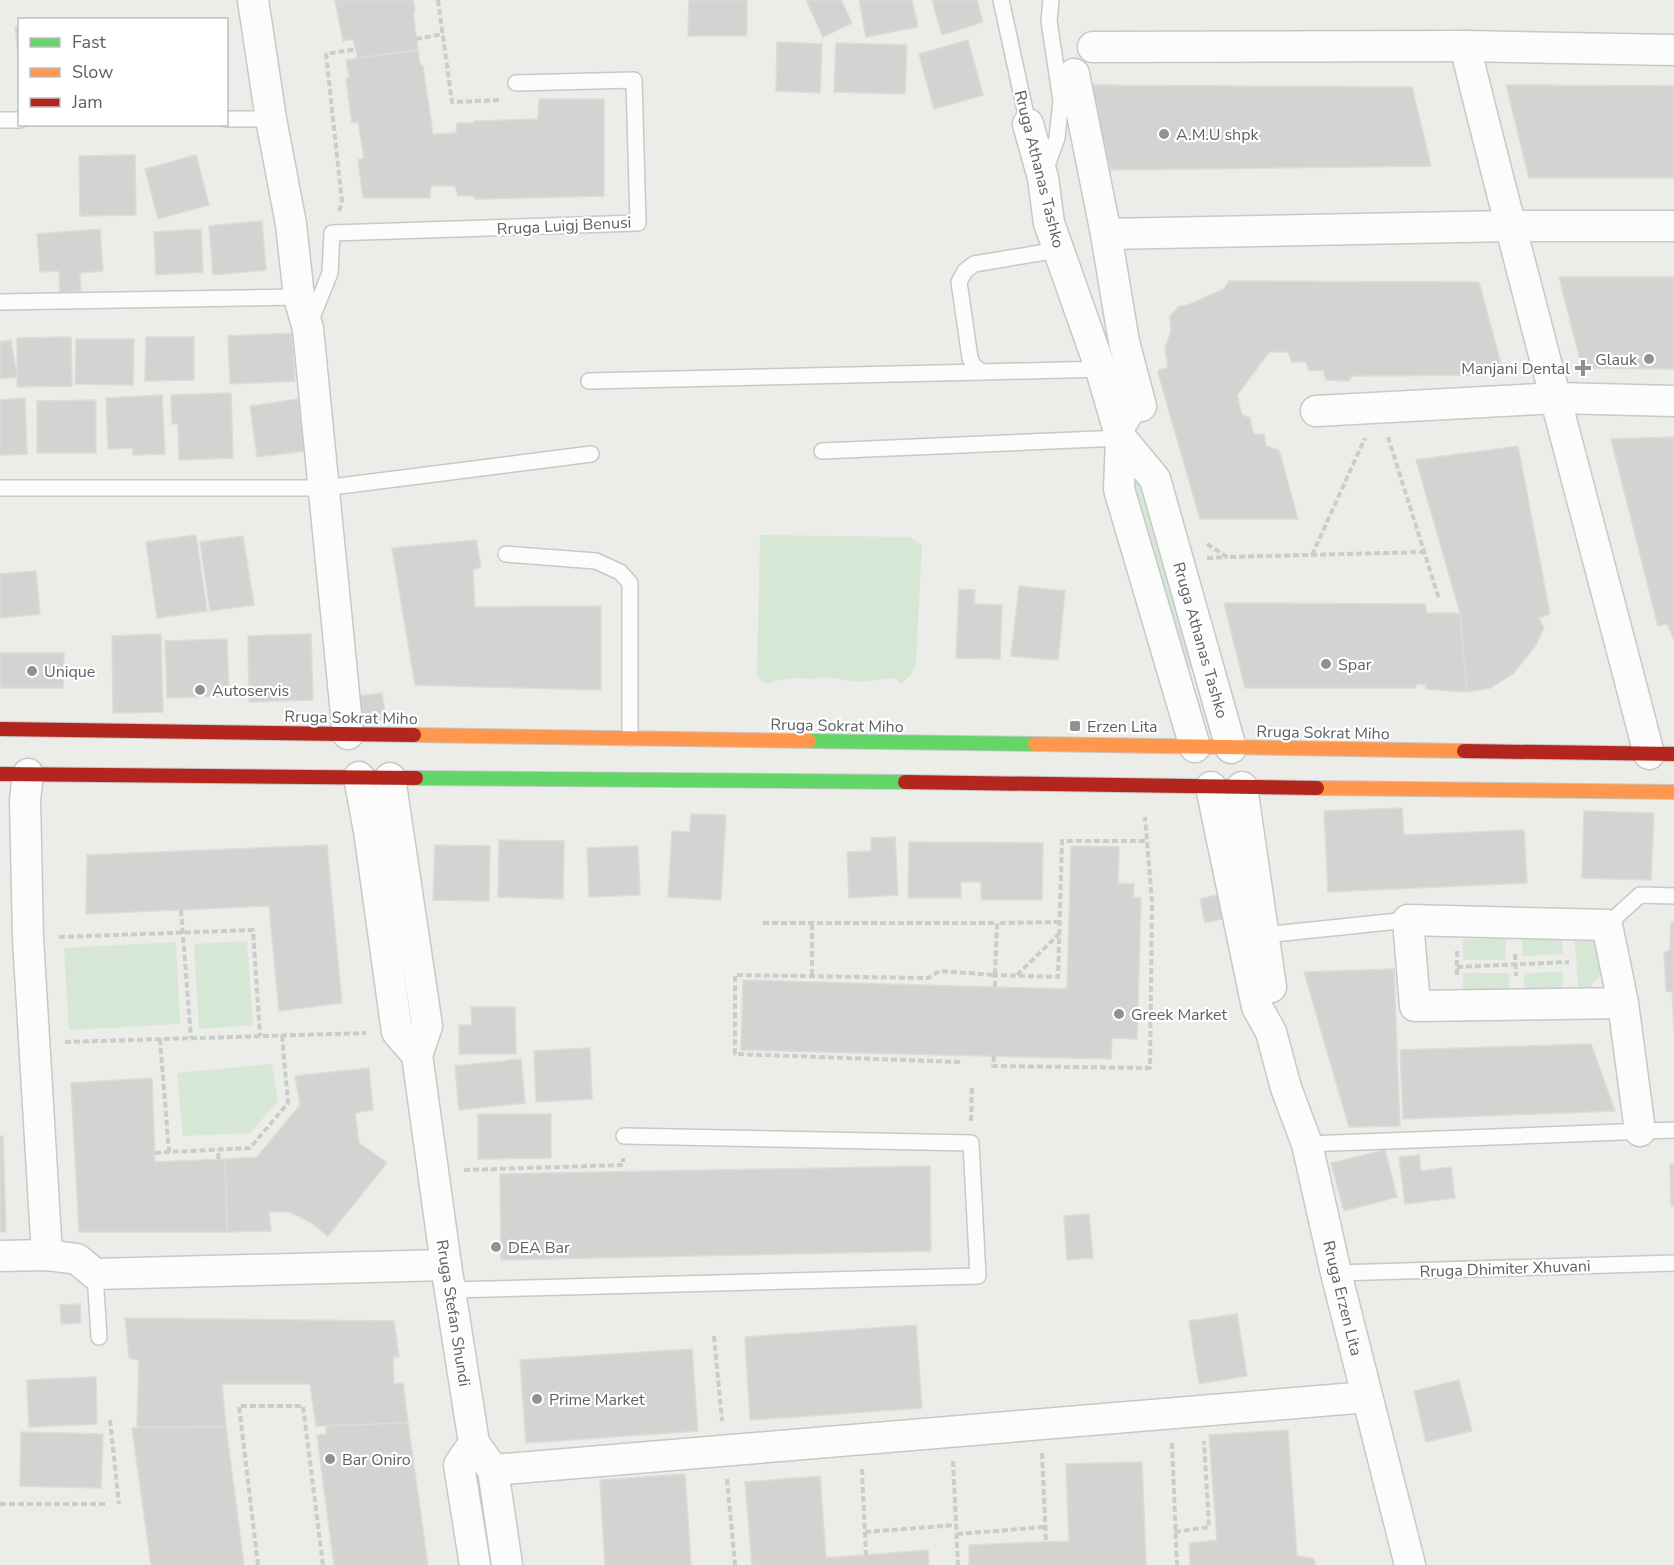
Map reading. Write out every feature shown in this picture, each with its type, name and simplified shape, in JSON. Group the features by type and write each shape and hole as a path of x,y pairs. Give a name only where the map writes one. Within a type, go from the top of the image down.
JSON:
{"main road":[{"name":"Rruga Sokrat Miho","path":"0,729 363,759 1102,784 1241,782 1674,792"},
{"name":"Rruga Sokrat Miho","path":"14,774 363,759 630,738 1233,753 1661,754"}],"street":[{"path":"253,0 271,119 291,224 299,297 308,329 324,488 363,759 369,831 397,1032 417,1055"},
{"path":"1093,47 1465,46 1674,50"},
{"path":"1465,46 1510,226 1557,398 1661,754"},
{"path":"1074,74 1106,234 1124,342 1141,406"},
{"name":"Rruga Athanas Tashko","path":"1028,124 1043,178 1049,223 1101,370 1121,438 1119,489 1197,752"},
{"path":"1106,234 1510,226 1674,226"},
{"path":"1316,411 1557,398 1674,401"},
{"name":"Rruga Athanas Tashko","path":"1121,438 1155,479 1233,753"},
{"name":"Rruga Stefan Shundi","path":"363,759 427,1026 417,1055 448,1277 474,1443 493,1470 507,1565"},
{"path":"14,774 25,800 28,938 47,1255"},
{"name":"Rruga Erzen Lita","path":"1209,782 1257,1007 1271,1032 1286,1088 1307,1144 1336,1273 1410,1565"},
{"name":"Rruga Erzen Lita","path":"1241,782 1274,1007 1271,1032"},
{"path":"1623,1003 1415,1006 1408,920 1607,925 1623,1003 1641,1131"},
{"path":"0,1256 47,1255 77,1259 95,1274 448,1277"},
{"path":"493,1470 1367,1397"},
{"path":"474,1443 459,1465 475,1565"}],"lane":[{"name":"Rruga Athanas Tashko","path":"1001,0 1028,124"},
{"path":"1043,178 1057,138 1061,101 1049,21 1051,0"},
{"name":"Rruga Luigj Benusi","path":"332,234 638,223 634,80 516,83"},
{"path":"228,119 271,119"},
{"path":"0,120 18,120"},
{"path":"308,329 330,273 332,234"},
{"path":"982,372 974,366 970,358 959,282 964,271 974,264 1058,250"},
{"path":"0,302 299,297"},
{"path":"589,381 1101,370 1130,363"},
{"path":"822,451 1121,438 1141,406"},
{"path":"0,488 324,488 591,454"},
{"path":"506,554 596,561 620,572 630,583 630,738"},
{"path":"1607,925 1640,895 1674,896"},
{"path":"1264,935 1408,920"},
{"path":"1307,1144 1674,1130"},
{"path":"448,1277 978,1276 971,1143 624,1136"},
{"name":"Rruga Dhimiter Xhuvani","path":"1336,1273 1674,1263"},
{"path":"95,1274 99,1337"}],"path":[{"path":"438,0 452,102 506,100"},
{"path":"416,39 442,34"},
{"path":"332,234 342,202 326,54 356,49"},
{"path":"1379,407 1439,599"},
{"path":"1312,555 1379,407"},
{"path":"1204,541 1210,548 1227,557 1424,552"},
{"path":"994,1056 993,1066 1150,1068 1152,901 1145,807"},
{"path":"960,1062 735,1054 735,975 928,978 940,971 1058,977 1062,841 1147,841"},
{"path":"181,910 191,1038"},
{"path":"1457,921 1457,1004"},
{"path":"764,923 1059,922"},
{"path":"812,923 812,975"},
{"path":"995,987 997,923"},
{"path":"1513,923 1517,1004"},
{"path":"1566,924 1571,1003"},
{"path":"28,938 253,930 260,1036"},
{"path":"1016,975 1059,934"},
{"path":"1457,967 1569,962"},
{"path":"34,1043 397,1032"},
{"path":"155,1153 249,1148 288,1103 282,1035"},
{"path":"160,1039 169,1152"},
{"path":"971,1143 972,1084"},
{"path":"482,1169 623,1165 624,1136"},
{"path":"218,1159 219,1150"},
{"path":"258,1565 239,1406 303,1406 323,1565"},
{"path":"1175,1532 1209,1527 1202,1410"},
{"path":"1172,1412 1177,1565"},
{"path":"110,1419 118,1504"},
{"path":"1041,1424 1046,1542"},
{"path":"951,1432 958,1565"},
{"path":"860,1439 866,1555"},
{"path":"0,1504 106,1504"},
{"path":"865,1532 956,1525"},
{"path":"957,1534 1045,1527"}],"green space":[{"path":"1139,472 1197,668 1170,673 1130,487"},
{"path":"760,535 910,537 922,545 916,662 908,677 900,684 897,678 857,682 827,677 778,680 767,684 762,682 757,675"},
{"path":"1561,932 1563,954 1523,956 1522,935"},
{"path":"1574,935 1587,935 1597,946 1602,973 1586,992 1579,993"},
{"path":"1463,939 1506,939 1505,960 1463,960"},
{"path":"247,941 253,1025 199,1029 194,944"},
{"path":"176,942 180,1024 69,1030 64,948"},
{"path":"1563,972 1563,992 1524,994 1524,973"},
{"path":"1463,973 1509,973 1509,996 1463,996"},
{"path":"272,1064 278,1101 250,1133 183,1136 177,1073"}],"building":[{"path":"335,0 413,0 418,50 358,58 353,39 343,41"},
{"path":"689,0 747,0 747,36 688,36"},
{"path":"806,0 841,0 852,23 823,37"},
{"path":"859,0 912,0 918,27 866,37"},
{"path":"932,0 977,0 983,22 942,35"},
{"path":"15,27 18,27 18,53"},
{"path":"968,40 983,95 934,109 919,54"},
{"path":"777,42 822,44 820,93 776,91"},
{"path":"836,43 907,45 905,94 834,92"},
{"path":"418,50 420,64 423,67 433,134 456,133 457,123 538,119 539,99 604,99 604,196 475,199 473,196 458,196 455,186 431,186 430,198 363,198 358,160 364,158 358,122 352,123 346,79 349,77 346,60"},
{"path":"1086,85 1412,87 1431,166 1111,170"},
{"path":"1506,85 1674,86 1674,178 1529,178"},
{"path":"135,155 136,215 80,216 79,156"},
{"path":"196,155 209,205 158,219 145,169"},
{"path":"262,221 266,270 213,275 209,226"},
{"path":"100,229 103,271 80,273 81,291 60,293 59,271 40,272 37,234"},
{"path":"201,229 203,272 156,275 154,232"},
{"path":"1559,277 1674,277 1674,369 1582,368"},
{"path":"1229,281 1479,282 1504,375 1352,376 1348,381 1326,380 1323,370 1309,371 1306,362 1292,362 1288,352 1269,352 1237,395 1242,415 1250,418 1253,432 1256,435 1264,434 1266,446 1279,450 1298,519 1200,519 1158,373 1159,370 1168,368 1165,348 1171,332 1170,316 1179,306 1188,305 1224,289"},
{"path":"292,333 295,381 230,384 228,336"},
{"path":"71,337 72,386 17,387 17,338"},
{"path":"146,337 194,337 194,380 145,381"},
{"path":"76,339 134,339 133,385 75,384"},
{"path":"11,340 17,377 0,379 0,342"},
{"path":"231,393 233,458 179,460 178,424 172,424 171,395"},
{"path":"162,395 165,454 133,455 133,448 108,449 106,398"},
{"path":"25,398 27,454 0,455 0,400"},
{"path":"298,399 305,451 257,457 250,406"},
{"path":"96,400 96,453 37,453 37,401"},
{"path":"1674,437 1674,640 1667,624 1658,626 1611,439"},
{"path":"1518,446 1550,614 1539,618 1544,628 1536,645 1513,674 1490,688 1467,692 1460,613 1416,460"},
{"path":"196,535 207,611 157,618 146,542"},
{"path":"243,536 254,605 210,611 200,542"},
{"path":"476,540 481,567 473,570 475,607 601,606 601,690 415,685 392,548"},
{"path":"36,571 40,614 0,618 0,574"},
{"path":"1019,586 1065,591 1058,660 1011,656"},
{"path":"959,589 975,590 974,604 1002,605 1000,659 956,658"},
{"path":"1224,603 1425,604 1427,613 1460,613 1467,692 1426,689 1426,685 1417,684 1415,688 1245,688"},
{"path":"161,634 163,712 113,713 112,636"},
{"path":"311,634 313,700 249,702 248,636"},
{"path":"227,639 229,696 167,698 165,641"},
{"name":"Unique","path":"0,653 64,653 63,688 0,688"},
{"path":"382,693 386,719 363,723 359,696"},
{"path":"1402,808 1404,835 1524,830 1527,883 1328,892 1324,811"},
{"path":"1584,811 1654,813 1651,880 1582,878"},
{"path":"691,814 726,815 721,900 668,897 672,831 690,832"},
{"path":"895,837 898,895 849,898 847,852 871,851 871,838"},
{"path":"499,840 564,841 563,899 498,897"},
{"path":"909,842 1043,843 1042,900 981,900 981,882 961,882 961,898 908,898"},
{"path":"327,845 342,1003 279,1011 269,906 86,914 87,855"},
{"path":"435,845 490,846 489,901 433,900"},
{"path":"638,846 640,895 589,897 587,848"},
{"path":"1071,846 1119,847 1118,883 1134,884 1133,898 1141,898 1137,1039 1112,1038 1111,1059 741,1050 743,980 1067,989"},
{"path":"1228,892 1234,916 1205,923 1200,899"},
{"path":"1671,922 1674,922 1674,1030 1672,992 1666,991 1664,952 1670,950"},
{"path":"1394,969 1400,1126 1349,1127 1304,972"},
{"path":"471,1007 515,1007 516,1054 459,1054 459,1025 472,1025"},
{"path":"1591,1044 1615,1111 1403,1119 1400,1050"},
{"path":"590,1048 592,1099 536,1102 534,1051"},
{"path":"521,1059 525,1103 459,1110 455,1066"},
{"path":"369,1068 373,1110 355,1113 359,1143 387,1163 328,1236 310,1222 290,1212 269,1212 271,1231 227,1232 225,1159 257,1157 300,1105 295,1076"},
{"path":"152,1078 155,1162 225,1159 227,1232 79,1232 71,1083"},
{"path":"478,1114 551,1114 551,1158 478,1159"},
{"path":"0,1136 3,1136 6,1232 0,1232"},
{"path":"1385,1150 1397,1197 1344,1211 1331,1163"},
{"path":"1419,1155 1421,1171 1451,1167 1455,1198 1405,1204 1399,1157"},
{"path":"1670,1164 1674,1164 1674,1206 1671,1206"},
{"path":"930,1166 931,1251 501,1260 500,1174"},
{"path":"1089,1214 1093,1258 1067,1260 1064,1216"},
{"path":"80,1304 81,1323 61,1324 60,1305"},
{"path":"1237,1314 1247,1376 1199,1384 1189,1321"},
{"path":"125,1318 394,1321 399,1357 393,1357 394,1384 403,1383 408,1423 316,1426 310,1384 222,1384 226,1427 137,1427 139,1360 129,1358"},
{"path":"916,1325 922,1408 750,1420 745,1337"},
{"path":"692,1349 698,1431 526,1443 520,1360"},
{"path":"96,1377 97,1424 29,1427 27,1380"},
{"path":"1459,1380 1472,1431 1426,1442 1414,1391"},
{"path":"408,1423 428,1565 334,1565 317,1435 326,1434 326,1426"},
{"path":"226,1427 244,1565 151,1565 132,1428"},
{"path":"1288,1430 1297,1556 1313,1558 1316,1565 1190,1565 1189,1543 1217,1540 1209,1435"},
{"path":"21,1432 103,1434 101,1488 20,1486"},
{"path":"1142,1462 1146,1565 969,1565 969,1545 1069,1541 1066,1464"},
{"path":"685,1474 691,1565 605,1565 600,1480"},
{"path":"820,1476 826,1558 928,1550 929,1565 752,1565 745,1482"}],"traffic: fast":[{"path":"809,741 1035,744"},
{"path":"416,778 905,782"}],"traffic: slow":[{"path":"414,735 809,741"},
{"path":"1035,744 1464,751"},
{"path":"1317,788 1674,792"}],"traffic: jam":[{"path":"0,729 414,735"},
{"path":"1464,751 1674,754"},
{"path":"0,774 416,778"},
{"path":"905,782 1317,788"}],"place":[{"name":"A.M.U shpk","path":"1164,134"},
{"name":"Glauk","path":"1649,359"},
{"name":"Manjani Dental","path":"1583,368"},
{"name":"Spar","path":"1326,664"},
{"name":"Unique","path":"32,671"},
{"name":"Autoservis","path":"200,690"},
{"name":"Erzen Lita","path":"1075,726"},
{"name":"Greek Market","path":"1119,1014"},
{"name":"DEA Bar","path":"496,1247"},
{"name":"Prime Market","path":"537,1399"},
{"name":"Bar Oniro","path":"330,1459"}]}
